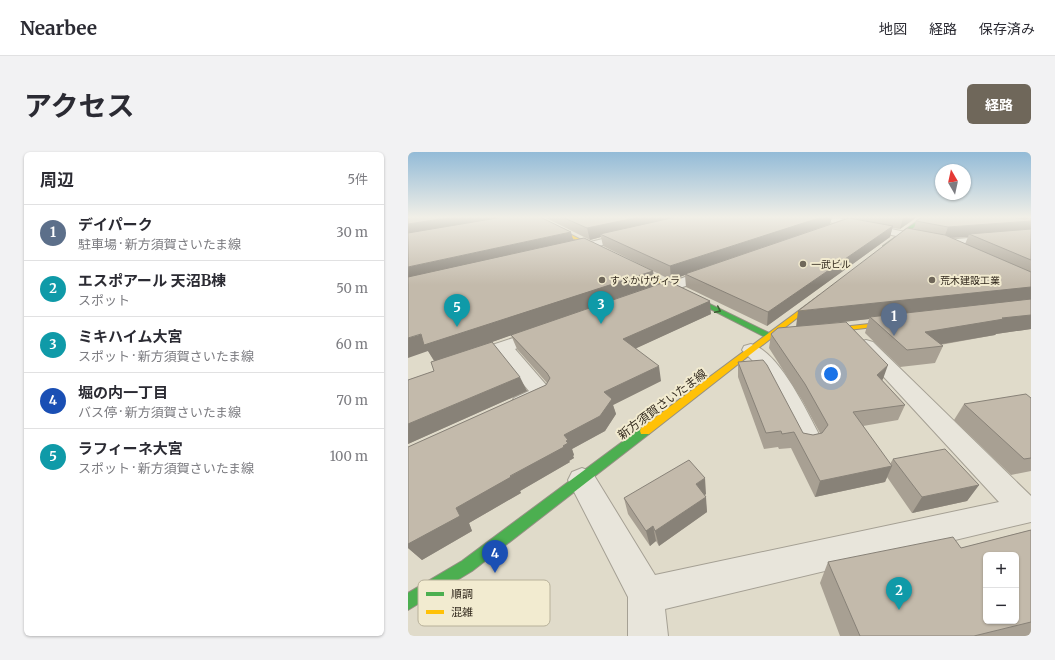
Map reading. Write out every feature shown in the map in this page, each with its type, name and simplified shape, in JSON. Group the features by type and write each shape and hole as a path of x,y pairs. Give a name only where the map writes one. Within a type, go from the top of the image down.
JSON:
{"main road":[{"path":"578,240 770,336 793,334"},
{"path":"876,254 895,240"},
{"name":"新方須賀さいたま線","path":"444,580 467,566 582,480 829,291"},
{"path":"817,332 904,322"},
{"name":"新方須賀さいたま線","path":"408,602 418,596"}],"street":[{"path":"552,254 614,240"},
{"path":"928,240 944,243 964,252"},
{"path":"944,243 986,240"},
{"path":"636,299 727,266"},
{"path":"452,365 560,327"},
{"path":"848,329 1028,510"},
{"path":"500,414 543,394 503,347"},
{"path":"751,350 761,356 772,369 809,440"},
{"path":"582,480 646,594 648,636"},
{"path":"646,594 1028,510"}],"building":[{"path":"408,240 536,240 408,267"},
{"path":"577,240 587,240 653,271 424,345 421,334 408,338 408,277"},
{"path":"612,240 752,240 670,266"},
{"path":"786,240 873,240 768,312 685,274"},
{"path":"892,240 956,240 1031,272 1031,287 798,311"},
{"path":"982,240 1031,240 1031,260"},
{"path":"668,281 710,301 623,339 659,366 604,392 612,399 600,416 564,435 568,440 566,441 568,443 563,446 564,447 510,476 511,477 456,508 460,516 408,544 408,447 546,385 550,378 511,335"},
{"path":"1031,299 1031,315 1002,318 1004,319 925,332 943,346 907,350 870,317"},
{"path":"846,322 888,365 877,375 905,405 853,412 892,466 820,481 794,432 782,434 781,431 766,433 738,362 763,360 803,433 813,435 822,433 828,425 805,384 771,334 778,328"},
{"path":"492,342 520,377 408,424 408,380 434,371 431,362"},
{"path":"1026,394 1031,398 1031,458 1024,459 964,404"},
{"path":"945,449 979,485 922,497 893,459"},
{"path":"689,460 705,478 696,484 706,497 655,531 653,526 646,531 624,498"},
{"path":"1031,530 1031,622 974,636 860,636 828,562 953,537 961,548"}],"traffic: fast":[{"path":"885,247 895,240"},
{"path":"687,295 770,336 781,335"},
{"path":"444,580 467,566 645,431"},
{"path":"408,602 418,596"}],"traffic: slow":[{"path":"578,240 687,295"},
{"path":"645,431 822,296"},
{"path":"823,331 897,323"}],"place":[{"name":"一武ビル","path":"803,264"},
{"name":"すゞかけヴィラ","path":"602,280"},
{"name":"荒木建設工業","path":"932,280"},
{"name":"ミキハイム大宮","path":"601,324"},
{"name":"ラフィーネ大宮","path":"457,327"},
{"name":"デイパーク","path":"894,336"},
{"name":"堀の内一丁目","path":"495,573"},
{"name":"エスポアール 天沼B棟","path":"899,610"}]}
